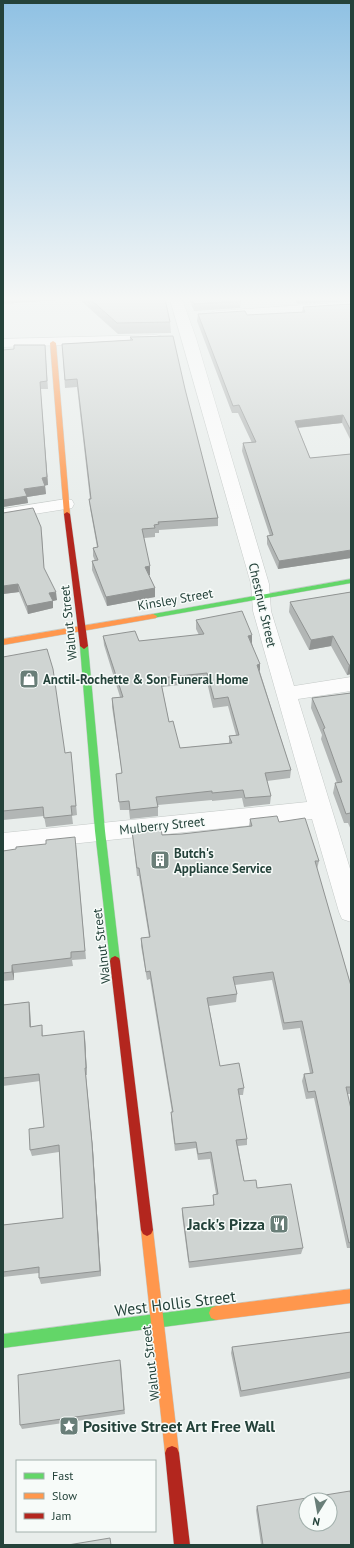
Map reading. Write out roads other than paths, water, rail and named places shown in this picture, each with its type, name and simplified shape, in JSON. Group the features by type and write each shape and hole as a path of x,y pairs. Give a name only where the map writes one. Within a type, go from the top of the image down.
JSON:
{"street":[{"name":"Walnut Street","path":"55,371 66,504 82,628 100,831 158,1320 182,1545"},
{"name":"Chestnut Street","path":"199,371 260,584 262,610 351,912"},
{"path":"3,514 66,504"},
{"name":"Kinsley Street","path":"3,642 351,581"},
{"path":"287,694 351,684"},
{"name":"Mulberry Street","path":"3,842 321,809"},
{"name":"West Hollis Street","path":"3,1341 351,1296"}],"place":[{"name":"Anctil-Rochette & Son Funeral Home","path":"29,679"},
{"name":"Butch's Appliance Service","path":"160,860"},
{"name":"Jack's Pizza","path":"279,1224"},
{"name":"Positive Street Art Free Wall","path":"69,1426"}]}
